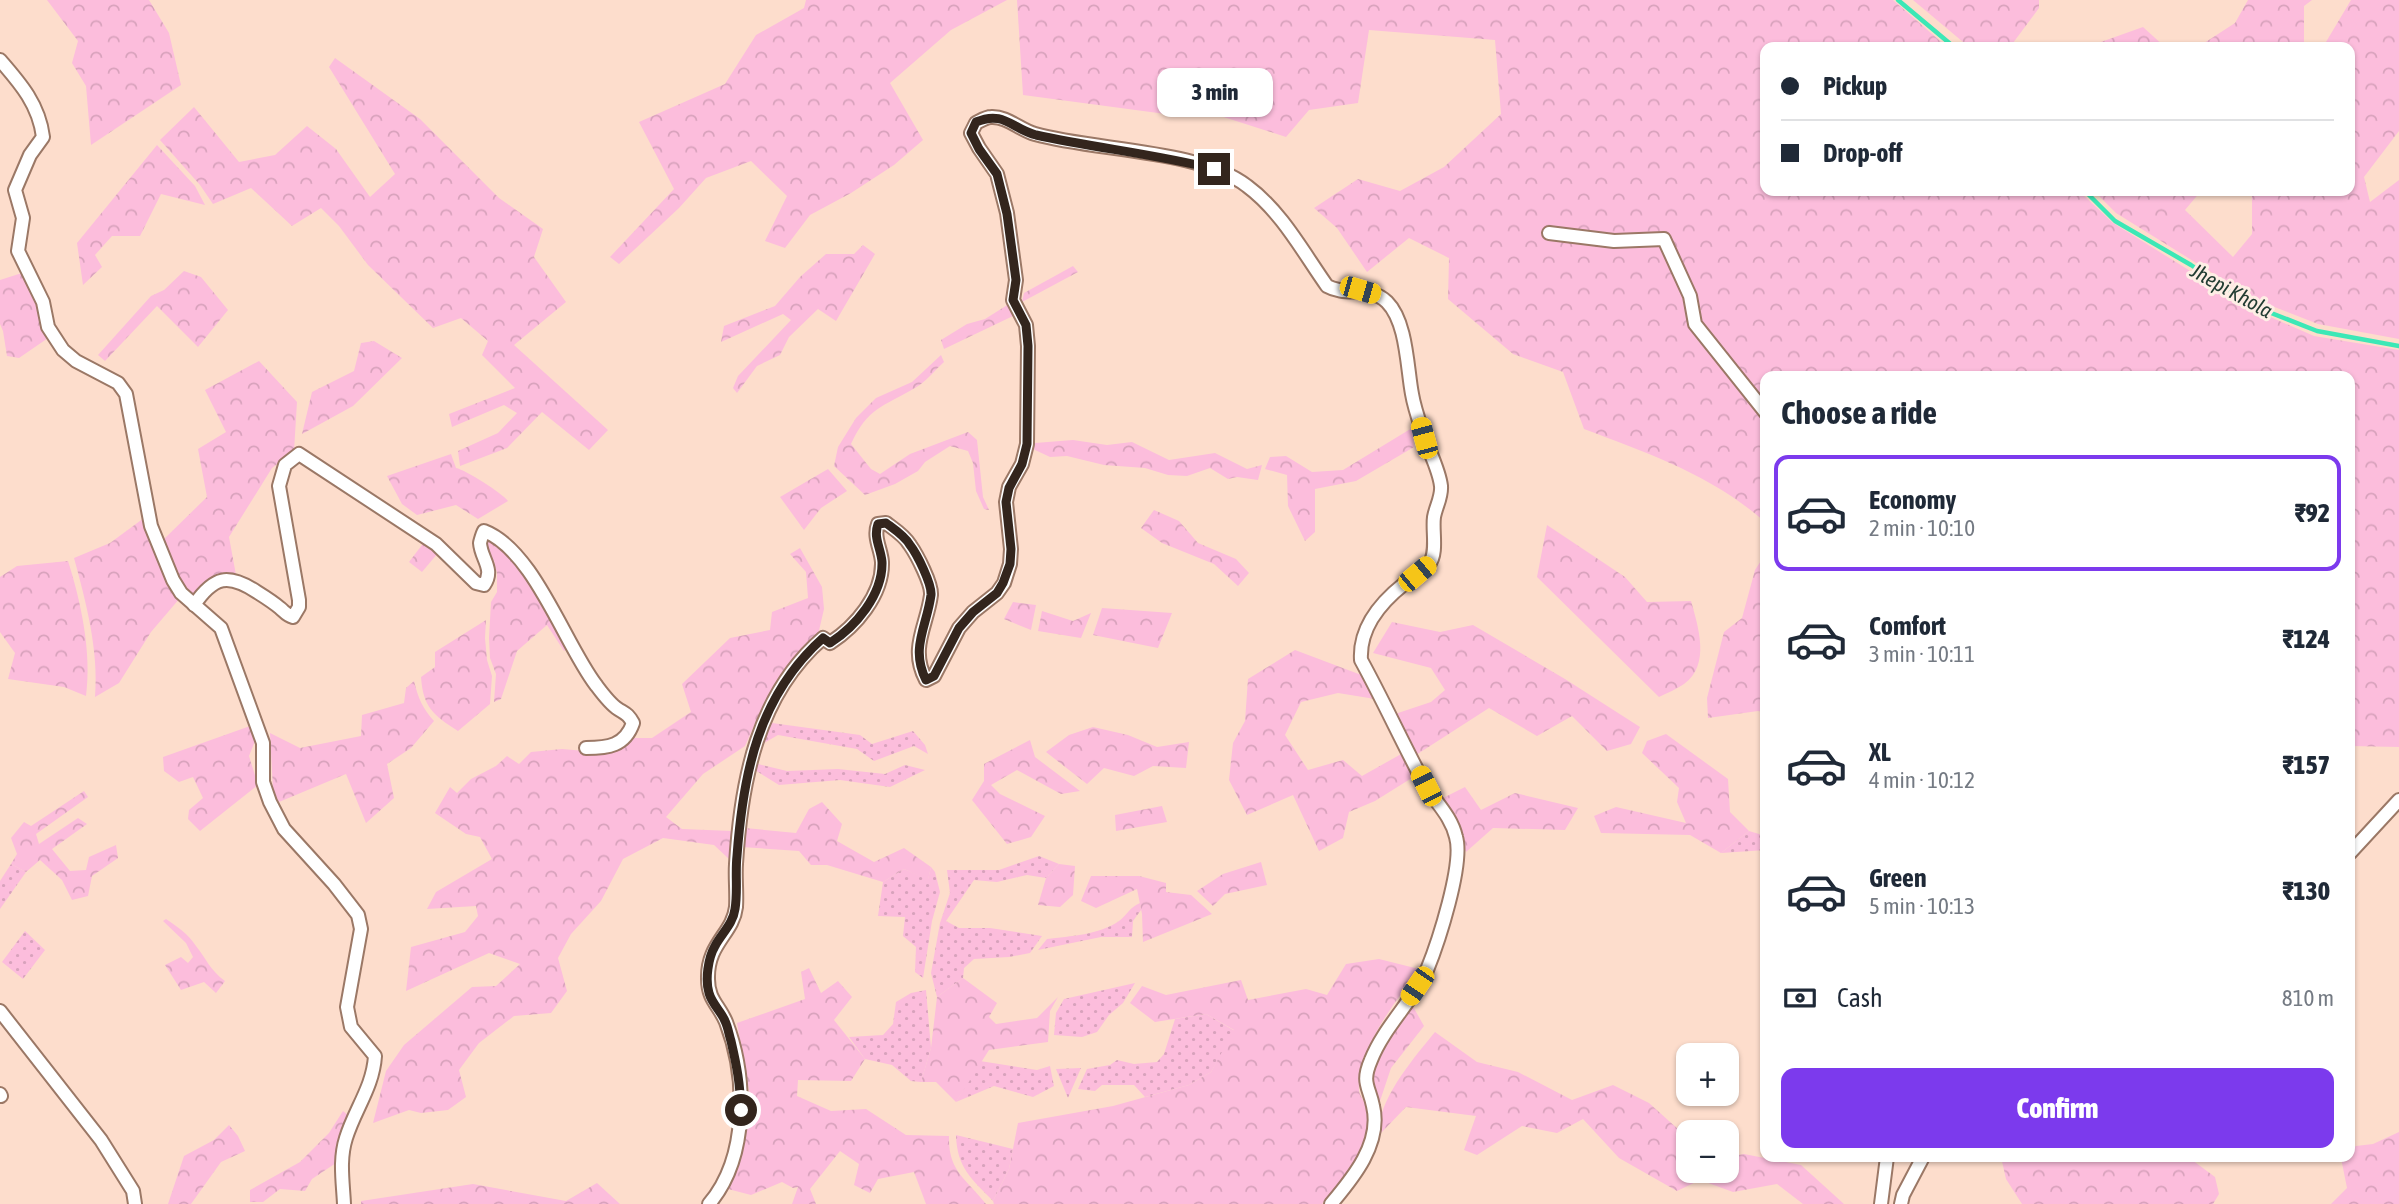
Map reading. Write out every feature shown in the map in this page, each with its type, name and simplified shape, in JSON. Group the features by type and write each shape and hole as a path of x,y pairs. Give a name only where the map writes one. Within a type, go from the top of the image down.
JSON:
{"street":[{"path":"0,60 14,76 40,117 43,137 30,155 15,190 23,218 18,251 43,302 48,327 63,350 76,361 118,383 126,394 151,526 173,580 194,605 221,628 263,743 263,782 284,829 358,915 361,929 347,1007 351,1027 375,1056 374,1074 346,1138 341,1163 344,1204"},
{"path":"709,1204 727,1175 741,1110 740,1074 725,1021 709,993 708,976 712,953 732,921 736,908 736,866 744,786 752,752 765,719 797,666 823,638 830,643 840,636 859,617 874,594 882,564 875,533 878,524 886,523 910,544 930,581 931,593 920,632 920,670 926,680 934,676 959,628 973,612 997,593 1010,564 1011,534 1006,502 1009,488 1022,464 1027,444 1028,346 1026,325 1013,300 1016,280 1014,259 1000,184 997,174 971,133 976,122 989,116 1004,119 1033,134 1175,159 1225,174 1247,185 1275,212 1328,286 1337,291 1360,290 1379,296 1389,304 1398,318 1412,396 1441,484 1440,497 1435,513 1430,563 1389,596 1375,612 1360,644 1361,660 1426,786 1445,812 1456,836 1459,855 1426,972 1385,1033 1370,1062 1365,1087 1373,1105 1375,1126 1366,1153 1354,1177 1331,1204"},
{"path":"1549,233 1614,241 1664,239 1690,296 1695,324 1760,405"},
{"path":"194,605 202,593 218,581 230,579 261,594 287,616 293,617 297,614 299,600 279,486 285,465 299,454 436,544 476,583 484,585 488,579 489,567 480,542 484,531 492,534 511,552 527,570 556,614 588,674 611,703 628,713 633,723 630,732 611,747 586,748"},
{"path":"2355,848 2399,800"},
{"path":"0,1011 101,1140 133,1191 135,1204"},
{"path":"1881,1204 1886,1162"},
{"path":"1901,1204 1920,1162"}],"green space":[{"path":"47,0 149,0 169,33 181,85 91,145 86,86 72,63 78,41"},
{"path":"806,0 1007,0 951,30 890,83 923,140 894,165 810,215 785,248 765,241 787,196 751,161 706,178 679,208 619,264 610,257 674,189 639,122 725,84 756,35 804,8"},
{"path":"1017,0 1893,0 1941,42 1760,42 1760,196 2084,196 2113,223 2250,308 2314,336 2399,350 2399,747 2355,746 2355,371 1760,371 1760,518 1725,492 1680,467 1584,429 1563,372 1513,354 1448,299 1449,258 1409,238 1367,272 1337,228 1314,208 1358,179 1400,191 1444,167 1501,114 1495,40 1369,30 1358,103 1309,110 1286,137 1183,104 1173,115 1023,95"},
{"path":"1913,0 2039,0 2039,8 2014,42 1963,42"},
{"path":"2248,0 2312,0 2304,6 2304,42 2206,42 2235,23"},
{"path":"2351,0 2399,0 2399,131 2364,177 2370,202 2399,180 2399,339 2318,324 2254,299 2116,213 2099,196 2197,196 2185,210 2233,257 2252,234 2252,196 2355,196 2355,42 2326,42"},
{"path":"2143,27 2160,42 2101,42"},
{"path":"335,58 420,119 499,198 543,229 534,257 566,302 514,345 608,430 589,450 542,412 507,448 460,466 458,451 498,433 517,413 504,405 452,427 449,414 515,388 482,355 488,341 461,318 433,328 368,265 339,226 321,208 292,226 251,188 213,204 200,185 160,140 194,107 239,162 275,155 307,126 336,149 370,197 395,174 329,67"},
{"path":"157,145 195,186 205,205 161,194 140,236 112,236 95,255 102,267 83,285 77,243"},
{"path":"863,245 875,254 836,321 818,309 789,337 780,355 757,366 737,393 733,388 738,376 791,320 783,314 721,342 724,326 775,306 800,277 826,254 854,254"},
{"path":"1073,266 1078,272 1022,302 1024,293"},
{"path":"184,271 201,277 228,310 198,347 157,306 105,361 98,355 151,296 164,290"},
{"path":"25,272 51,336 19,358 7,356 0,324 0,280"},
{"path":"1009,304 1013,316 944,349 941,340"},
{"path":"374,341 402,358 353,406 302,434 312,392 354,371 361,343"},
{"path":"941,355 944,362 930,376 870,415 851,444 871,469 880,474 910,454 968,432 977,440 983,497 989,510 984,509 976,491 973,463 968,451 950,446 925,462 918,471 895,484 865,495 834,466 838,447 856,418 876,398 912,382"},
{"path":"259,361 297,402 294,451 272,468 229,537 236,575 208,581 192,596 182,587 162,541 207,497 198,449 226,432 205,390"},
{"path":"1412,428 1414,447 1356,481 1315,489 1315,532 1305,541 1288,506 1287,475 1265,469 1270,457 1286,456 1312,472 1343,470"},
{"path":"1073,440 1107,445 1132,442 1169,460 1215,453 1247,469 1262,465 1258,480 1237,477 1228,479 1210,468 1187,476 1168,475 1145,468 1104,465 1067,456 1050,457 1033,449 1035,443"},
{"path":"451,454 456,468 484,482 508,501 478,519 456,505 417,515 402,504 387,476"},
{"path":"828,469 847,491 821,508 804,530 780,497"},
{"path":"1154,510 1179,521 1198,543 1236,559 1249,573 1238,586 1214,564 1162,543 1141,528"},
{"path":"144,518 180,598 151,632 119,683 95,697 93,644 74,558 110,543"},
{"path":"1547,525 1625,577 1647,602 1691,601 1699,633 1700,656 1692,676 1684,684 1659,697 1537,577"},
{"path":"487,538 508,553 523,571 570,646 564,651 547,625 517,651 501,699 494,702 496,674 490,658 489,638 491,602 497,592 497,573 486,548"},
{"path":"425,541 438,553 422,572 409,562"},
{"path":"800,548 822,587 824,609 818,635 765,701 745,746 703,774 666,817 682,829 732,831 730,860 714,845 663,838 623,859 601,901 571,934 558,958 567,991 551,1013 514,1016 479,1043 459,1070 466,1097 448,1110 421,1113 409,1110 373,1123 386,1071 404,1045 472,987 496,986 520,964 489,953 406,991 411,947 465,932 478,916 476,906 427,909 436,892 492,859 480,837 466,834 435,813 450,787 457,793 471,779 496,766 507,756 519,764 531,752 562,749 608,753 631,738 652,738 691,712 682,684 730,638 770,630 772,612 808,598 806,572 790,554"},
{"path":"68,561 84,628 88,663 86,696 64,687 8,679 15,653 0,632 0,577 17,566"},
{"path":"1760,562 1760,712 1708,718 1707,698 1724,632 1742,618 1755,570"},
{"path":"1013,602 1036,605 1031,630 1004,619"},
{"path":"1102,608 1172,613 1158,648 1093,635"},
{"path":"1042,611 1073,621 1091,613 1081,638 1038,631"},
{"path":"486,620 487,660 492,676 490,704 458,731 431,709 424,696 421,677 435,667 435,652"},
{"path":"1392,622 1440,632 1473,625 1640,727 1631,744 1607,751 1572,716 1537,736 1489,708 1416,755 1395,714 1431,702 1445,690 1431,668 1373,653"},
{"path":"1295,650 1364,676 1375,699 1338,693 1301,702 1285,735 1308,770 1343,760 1362,776 1403,753 1415,776 1375,801 1349,812 1343,838 1319,851 1293,795 1247,815 1229,780 1233,743 1245,721 1248,679"},
{"path":"414,681 421,703 434,721 411,748 387,764 394,798 366,823 346,774 279,802 273,790 270,733 300,748 361,736 362,715 404,703 406,688"},
{"path":"772,723 860,735 872,744 913,731 925,745 928,754 914,746 874,761 857,749 778,735 759,746"},
{"path":"253,725 255,741 249,756 258,785 200,831 188,819 189,810 203,798 193,777 179,782 164,771 163,757"},
{"path":"1093,727 1128,735 1157,747 1189,742 1186,768 1153,766 1134,776 1104,768 1087,784 1046,752 1069,735"},
{"path":"1666,734 1728,779 1730,812 1749,831 1721,853 1690,835 1601,833 1594,816 1616,807 1686,823 1677,802 1679,788 1642,753 1647,741"},
{"path":"1030,740 1035,757 1080,791 1061,794 1017,770 991,785 1000,794 1045,816 1031,837 1007,844 972,800 984,781 984,764"},
{"path":"754,763 787,771 838,769 885,774 905,765 925,770 890,787 840,780 779,785 755,770"},
{"path":"1465,787 1481,810 1515,793 1578,808 1565,830 1493,828 1466,852 1452,812 1441,799"},
{"path":"84,791 88,797 36,834 39,844 78,818 87,824 52,849 70,871 86,870 89,857 116,845 118,858 92,876 88,896 72,900 62,880 40,860 26,872 11,864 17,854 11,838 24,822 31,826"},
{"path":"822,802 842,824 837,841 874,862 904,848 931,867 928,880 904,869 883,882 827,865 811,865 799,851 742,847 745,828 796,833 809,809"},
{"path":"1162,806 1167,822 1116,831 1115,815"},
{"path":"1749,831 1760,834 1760,850 1721,853"},
{"path":"1039,856 1059,864 1046,878 1027,875 997,882 974,880 946,921 959,928 990,928 1042,936 1030,953 974,959 964,968 963,978 937,997 931,973 940,923 950,893 947,870 999,870"},
{"path":"1261,862 1267,885 1225,894 1213,906 1197,891 1223,874"},
{"path":"11,864 26,872 0,909 0,881"},
{"path":"1059,864 1075,866 1073,895 1060,907 1038,905 1046,878"},
{"path":"931,867 940,892 932,921 923,978 915,972 916,947 903,936 905,917 878,916 883,882 904,869 928,879"},
{"path":"1091,876 1139,876 1166,883 1166,892 1191,895 1212,914 1143,942 1142,914 1137,889 1096,908 1081,901"},
{"path":"1140,903 1141,910 1133,921 1132,937 1101,937 1038,950 1047,939 1084,934 1111,926"},
{"path":"166,919 190,938 212,969 225,981 216,993 204,982 181,990 165,965 181,957 188,963 193,957 186,943 163,921"},
{"path":"25,931 45,950 23,979 2,962"},
{"path":"1379,959 1419,969 1395,1002 1368,1050 1359,1090 1366,1107 1368,1124 1362,1150 1349,1173 1322,1204 994,1204 993,1201 1009,1169 1018,1123 1113,1106 1189,1085 1211,1072 1234,1030 1206,1014 1155,1022 1130,1003 1142,986 1166,995 1241,980 1248,1000 1306,989 1327,995 1346,964"},
{"path":"809,968 821,993 838,981 852,997 834,1020 865,1059 851,1081 798,1080 797,1096 831,1111 866,1109 906,1135 949,1136 955,1167 986,1204 926,1204 914,1172 878,1179 870,1193 854,1185 859,1164 840,1151 810,1189 816,1204 792,1204 798,1187 793,1188 782,1182 751,1195 728,1189 741,1149 750,1096 737,1023 805,999 801,972"},
{"path":"963,978 997,1003 989,1017 996,1024 1037,1018 1058,997 1050,1011 1048,1042 989,1050 956,1102 936,1082 921,1082 931,1048 937,997"},
{"path":"1135,983 1123,1003 1109,1015 1097,1032 1082,1037 1054,1035 1056,1013 1064,999"},
{"path":"926,990 931,1048 921,1082 911,1081 892,1065 865,1059 849,1037 883,1035 893,1024 896,1002 911,993"},
{"path":"1411,1003 1424,1026 1391,1068 1379,1104 1368,1086 1372,1062"},
{"path":"1206,1014 1235,1031 1211,1072 1189,1085 1145,1097 1134,1085 1102,1085 1095,1091 1078,1089 1087,1069 1110,1065 1117,1060 1134,1064 1157,1062 1164,1054 1175,1019"},
{"path":"1435,1032 1477,1062 1518,1072 1572,1100 1613,1085 1649,1103 1676,1127 1676,1183 1694,1183 1677,1191 1619,1158 1583,1119 1557,1133 1522,1126 1477,1155 1464,1150 1476,1116 1406,1107 1381,1133 1380,1122 1384,1108 1398,1080"},
{"path":"980,1061 1037,1070 1050,1066 1054,1086 1033,1097 994,1086 956,1102"},
{"path":"1081,1068 1068,1098 1056,1069"},
{"path":"343,1111 349,1116 336,1163 312,1179 305,1191 280,1189 263,1202 250,1202 250,1190 300,1162 329,1133"},
{"path":"229,1125 245,1151 221,1162 191,1204 168,1204 184,1156 214,1140"},
{"path":"2399,1132 2399,1204 2331,1204 2347,1188 2342,1162 2355,1162 2356,1146 2373,1144"},
{"path":"956,1135 1013,1149 1009,1169 993,1201 962,1164"},
{"path":"1744,1154 1760,1157 1760,1162 1801,1165 1844,1204 1803,1204 1777,1184 1733,1192 1708,1183 1739,1183 1739,1155"},
{"path":"2002,1162 2195,1162 2215,1177 2219,1194 2213,1204 2022,1204 2006,1179"},
{"path":"597,1183 620,1204 361,1204 361,1201 473,1184 566,1201"}],"waterway":[{"name":"Jhepi Khola","path":"1898,0 1948,42"},
{"name":"Jhepi Khola","path":"2090,196 2115,221 2191,265 2251,305 2317,331 2399,346"}],"route":[{"path":"741,1110 740,1074 725,1021 709,993 708,976 715,945 732,921 736,908 736,866 744,786 752,752 765,719 797,666 815,646 823,638 830,643 840,636 865,610 874,594 882,564 875,533 878,524 886,523 910,544 930,581 931,593 920,632 919,651 920,670 926,680 934,676 959,628 973,612 997,593 1010,564 1011,534 1006,502 1009,488 1022,464 1027,444 1028,346 1026,325 1013,300 1016,280 1003,194 997,174 971,133 976,122 989,116 1004,119 1033,134 1175,159 1214,169"}]}
